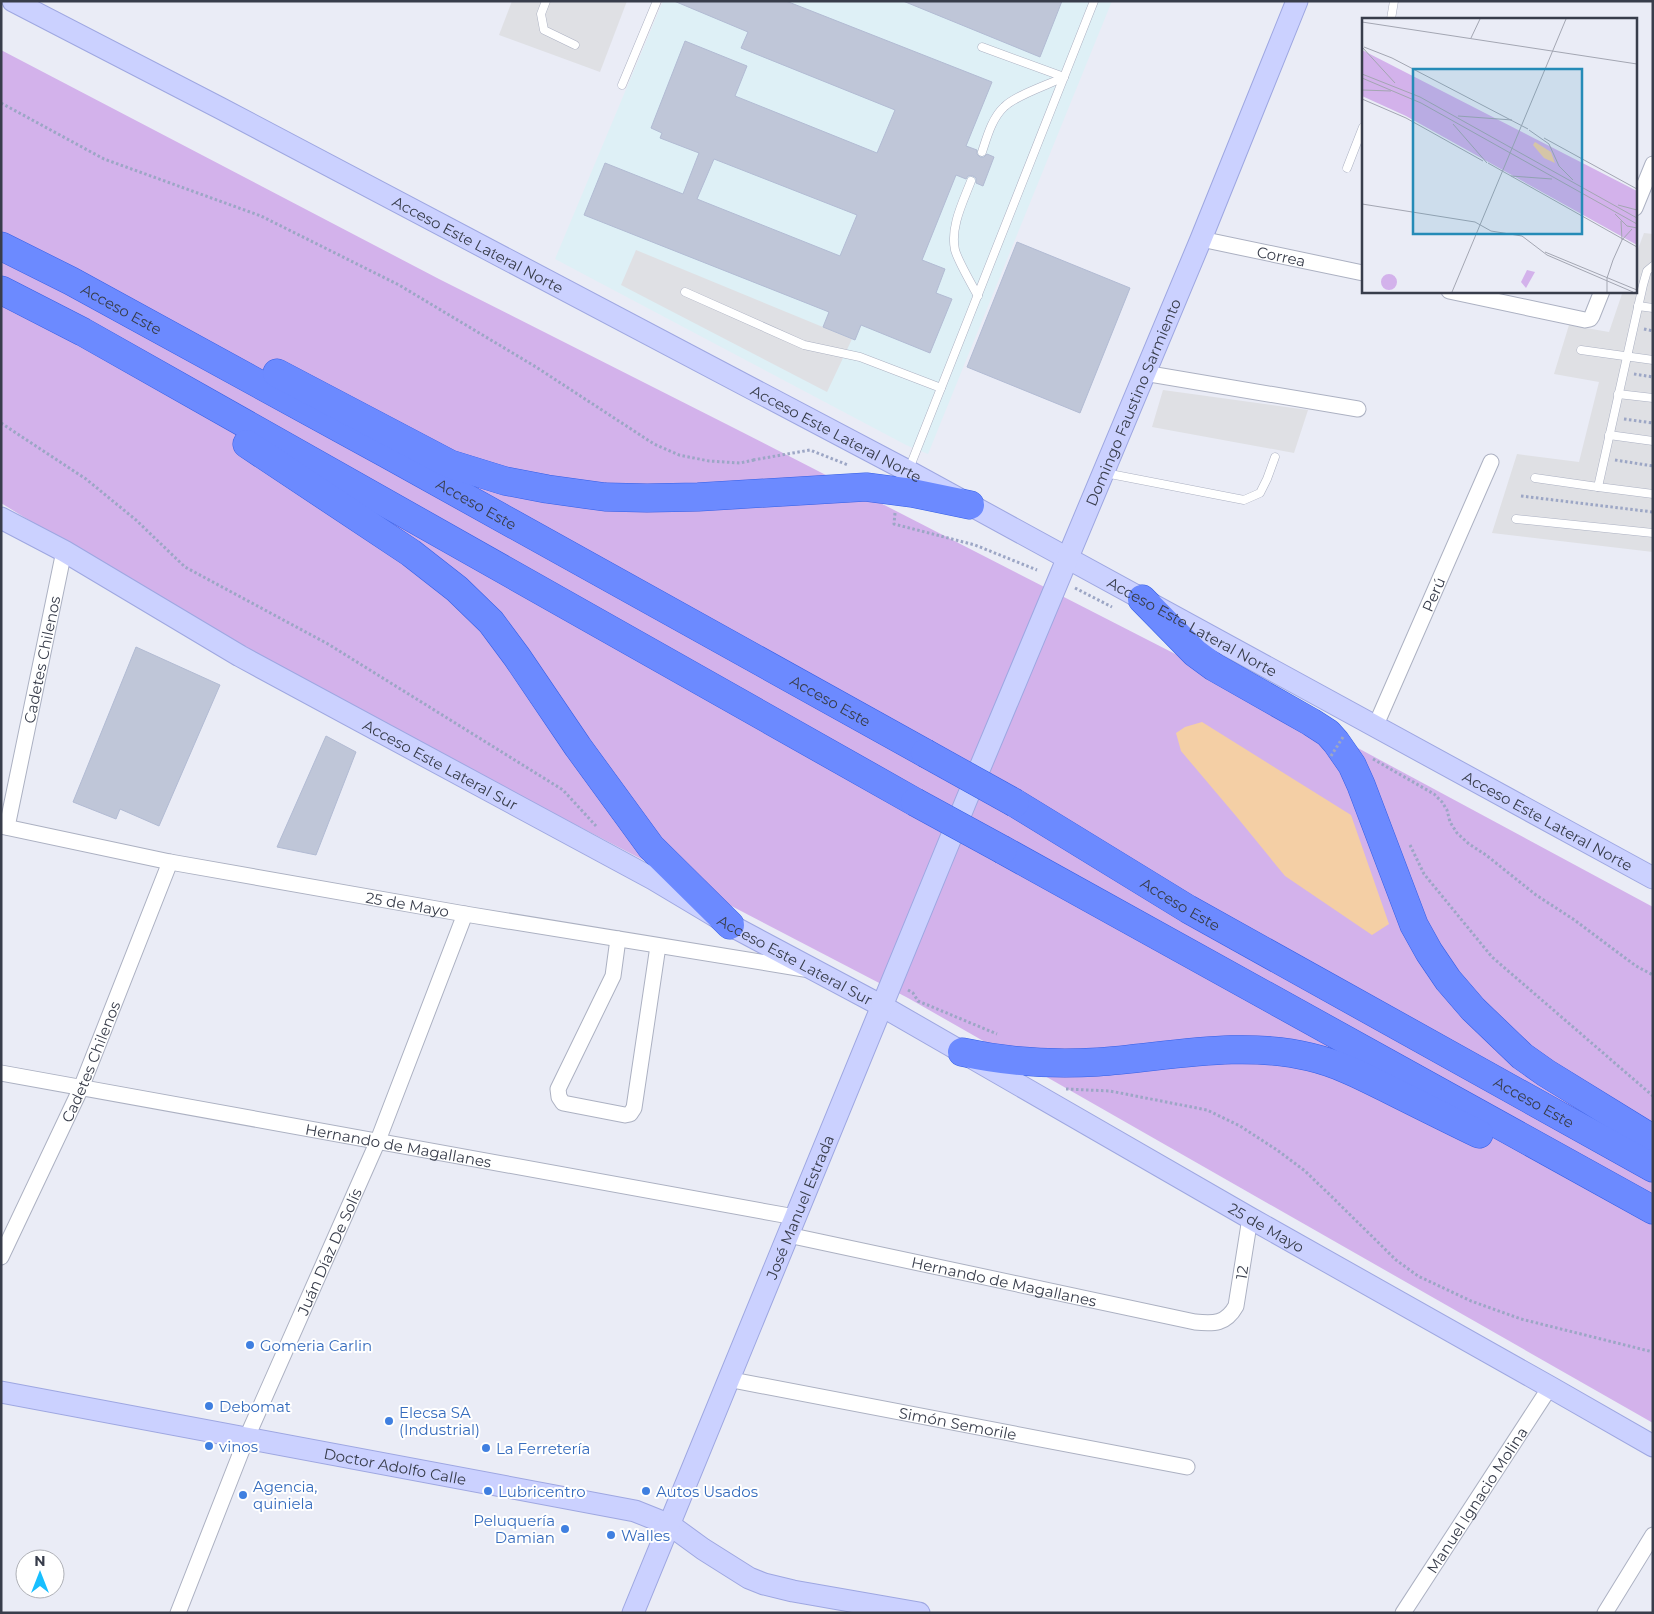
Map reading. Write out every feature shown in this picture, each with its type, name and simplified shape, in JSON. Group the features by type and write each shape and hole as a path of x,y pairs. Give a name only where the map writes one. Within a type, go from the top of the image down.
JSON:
{"highway":[{"name":"Acceso Este","path":"1,246 70,281 395,459 1016,803 1188,909 1653,1168"},
{"path":"70,281 225,346 450,464 505,481 605,497 647,498 698,497 866,487 903,481 970,505"},
{"path":"1,290 83,332 915,802 1653,1210"},
{"path":"83,332 179,399 412,553 456,589 490,622 518,657 578,748 651,847 730,925"},
{"path":"1142,599 1195,653 1208,663 1311,722 1336,742 1352,765 1361,785 1414,925 1448,980 1473,1009 1522,1056 1546,1073 1653,1139"},
{"path":"962,1052 1010,1061 1058,1064 1222,1050 1273,1051 1308,1056 1343,1066 1653,1223"}],"street":[{"name":"Acceso Este Lateral Norte","path":"13,1 220,108 903,481"},
{"name":"Domingo Faustino Sarmiento","path":"966,801 1201,240 1297,1"},
{"path":"1636,206 1653,164"},
{"name":"Correa","path":"1201,240 1362,273"},
{"path":"1453,292 1585,320 1590,319 1602,292"},
{"path":"1144,374 1358,409"},
{"name":"Perú","path":"1375,727 1491,462"},
{"name":"Acceso Este Lateral Norte","path":"970,505 1653,878"},
{"name":"Acceso Este Lateral Sur","path":"1,518 64,551 240,656 653,879 730,925 882,1006"},
{"name":"Cadetes Chilenos","path":"4,826 64,551"},
{"name":"José Manuel Estrada","path":"633,1613 670,1525 727,1379 966,801"},
{"name":"25 de Mayo","path":"4,826 170,862 465,914 815,971"},
{"name":"Cadetes Chilenos","path":"1,1257 81,1088 170,862"},
{"name":"Juán Díaz De Solís","path":"178,1613 247,1437 377,1143 465,914"},
{"path":"618,939 613,976 558,1090 563,1103 626,1116 634,1108 658,946"},
{"name":"25 de Mayo","path":"882,1006 1250,1218 1653,1446"},
{"name":"Hernando de Magallanes","path":"1,1073 377,1143 791,1226 1195,1322 1211,1324 1221,1321"},
{"name":"12","path":"1221,1321 1230,1315 1236,1306 1250,1218"},
{"name":"Simón Semorile","path":"727,1379 1187,1467"},
{"name":"Manuel Ignacio Molina","path":"1402,1613 1550,1387"},
{"name":"Doctor Adolfo Calle","path":"1,1392 635,1511 670,1525 726,1564 749,1578 764,1584 793,1591 919,1613"},
{"path":"1605,1613 1653,1535"}],"lane":[{"path":"546,1 541,14 544,30 575,46"},
{"path":"622,86 657,1"},
{"path":"903,481 1094,1"},
{"path":"1391,18 1394,1"},
{"path":"982,47 1064,77"},
{"path":"982,152 993,121 1004,106 1064,77"},
{"path":"1347,168 1362,130"},
{"path":"971,181 958,216 955,250 978,296"},
{"path":"1598,488 1638,306 1648,270 1653,266"},
{"path":"685,292 804,345 860,357 941,388"},
{"path":"1638,306 1653,308"},
{"path":"1581,350 1653,360"},
{"path":"1618,394 1653,398"},
{"path":"1609,435 1653,441"},
{"path":"1103,472 1244,500 1260,493 1275,457"},
{"path":"1535,478 1653,494"},
{"path":"1516,519 1653,533"}],"path":[{"path":"1,103 104,159 261,216 399,285 536,367 654,444 679,455 708,461 740,463 810,450 851,466"},
{"path":"1624,373 1653,377"},
{"path":"1614,417 1653,423"},
{"path":"1,423 86,479 136,520 185,567 328,644 562,790 581,808 600,831"},
{"path":"1604,458 1653,466"},
{"path":"903,481 894,524 975,545 1037,570"},
{"path":"1521,496 1653,512"},
{"path":"1332,756 1342,737 1349,741"},
{"path":"1370,764 1366,755 1434,794 1447,810 1450,822 1457,833 1469,844 1486,855 1536,895 1573,919 1611,949 1653,975"},
{"path":"1407,840 1424,874 1492,957 1653,1096"},
{"path":"1110,1091 1207,1110 1240,1126 1277,1150 1304,1171 1352,1216 1380,1246 1418,1276 1472,1301 1520,1319 1653,1352"}],"shaded area":[{"path":"512,1 627,1 600,72 499,35"},
{"path":"663,1 1112,1 928,454 906,445 555,259"},
{"path":"1,50 439,279 1343,740 1653,907 1653,1423 908,998 240,650 1,503"},
{"path":"1644,233 1653,234 1653,552 1492,533 1517,454 1579,462 1599,382 1554,374 1569,325 1609,332 1623,292 1636,292 1636,254"},
{"path":"636,250 852,339 827,392 621,285"},
{"path":"1163,390 1308,410 1294,453 1152,427"},
{"path":"1202,722 1351,815 1389,924 1372,935 1285,876 1181,751 1176,733 1185,727"}],"building":[{"path":"674,1 786,1 992,82 966,146 977,150 977,154 980,157 984,157 987,154 994,157 983,186 976,183 976,178 973,176 968,176 966,179 956,175 922,260 945,269 936,293 952,299 930,353 861,325 855,340 823,327 829,312 584,215 605,163 683,194 699,153 660,138 662,133 651,128 685,41 747,66 735,96 877,153 895,110 741,48 748,32","holes":["714,159 857,215 840,256 697,199"]},
{"path":"903,1 1062,1 1040,57"},
{"path":"1017,242 1130,288 1080,413 967,367"},
{"path":"136,647 220,685 159,826 120,809 116,819 73,802"},
{"path":"326,736 356,752 316,855 277,847"}],"place":[{"name":"Gomeria Carlin","path":"250,1345"},
{"name":"Debomat","path":"209,1406"},
{"name":"Elecsa SA (Industrial)","path":"389,1421"},
{"name":"vinos","path":"209,1446"},
{"name":"La Ferretería","path":"486,1448"},
{"name":"Lubricentro","path":"488,1491"},
{"name":"Autos Usados","path":"646,1491"},
{"name":"Agencia, quiniela","path":"243,1495"},
{"name":"Peluquería Damian","path":"565,1529"},
{"name":"Walles","path":"611,1535"}]}
